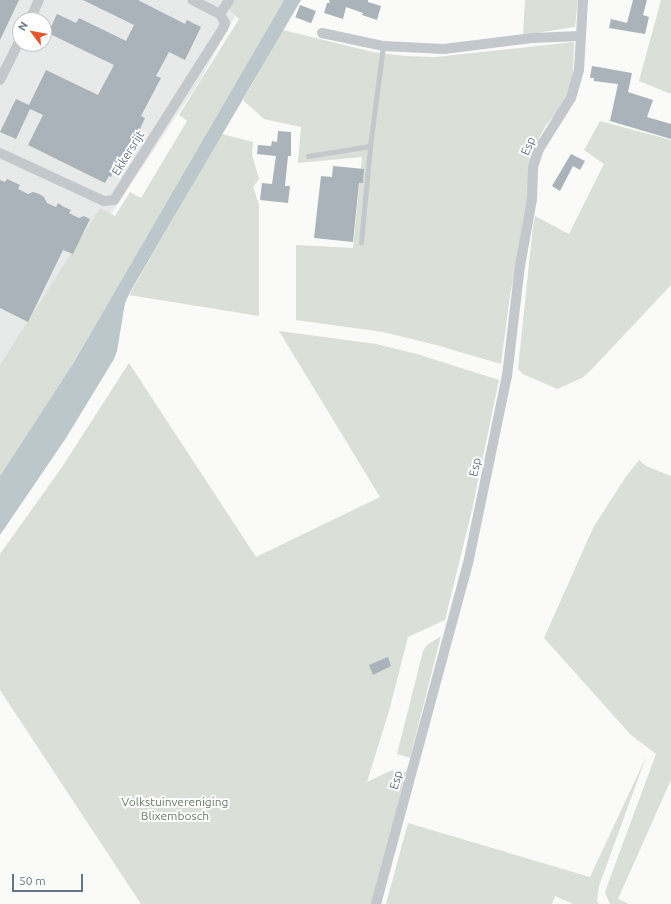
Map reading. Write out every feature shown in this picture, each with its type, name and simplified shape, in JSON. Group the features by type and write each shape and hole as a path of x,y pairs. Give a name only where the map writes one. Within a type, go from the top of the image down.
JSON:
{"street":[{"path":"34,12 39,0"},
{"path":"192,0 220,14 229,0"},
{"name":"Esp","path":"376,904 469,559 507,376 520,266 532,199 533,168 539,149 571,98 579,70 582,0"},
{"name":"Ekkersrijt","path":"0,153 104,201 114,200 223,28 225,23 220,14"},
{"path":"322,33 383,46 444,49 532,38 580,36"},
{"path":"0,80 14,52"}],"lane":[{"path":"361,242 370,146 383,46"},
{"path":"308,156 370,146"}],"shaded area":[{"path":"0,0 244,0 199,82 0,381"},
{"path":"284,0 301,0 130,292 125,303 117,351 114,359 66,438 0,535 0,476 74,362"}],"green space":[{"path":"233,0 284,0 74,362 0,476 0,365 100,208 115,216 130,192 141,198 187,121 179,115 239,19 228,8"},
{"path":"525,0 578,0 575,27 523,35"},
{"path":"661,0 671,0 671,94 639,81"},
{"path":"283,30 373,52 405,56 436,57 574,42 571,89 556,114 546,125 535,146 528,167 528,205 510,296 501,364 436,345 383,332 296,320 296,245 353,248 362,157 298,163 301,127 264,119 243,100"},
{"path":"600,121 671,140 671,285 590,371 582,378 557,389 523,374 518,369 533,226 535,216 569,234 604,164 584,150"},
{"path":"222,134 253,142 252,155 259,179 253,187 259,204 259,316 129,295"},
{"name":"Volkstuinvereniging Blixembosch","path":"279,331 376,344 417,354 499,380 472,510 445,620 408,637 389,711 367,782 390,771 406,772 373,904 141,904 0,690 0,554 62,467 129,363 256,557 380,497"},
{"path":"639,460 646,466 671,476 671,780 618,899 629,904 610,904 605,893 606,889 656,754 631,735 544,638 593,528 625,478"},
{"path":"441,636 410,758 397,754 423,651 427,645"},
{"path":"646,757 599,886 597,902 599,904 573,904 555,896 552,904 386,904 408,823 590,877"}],"building":[{"path":"0,0 19,0 12,12 0,40"},
{"path":"83,0 138,0 185,24 187,20 201,27 185,60 169,52 156,76 161,78 141,116 145,118 136,138 134,137 124,157 121,156 111,177 109,176 105,183 28,145 43,115 30,109 16,139 0,132 16,99 29,105 46,70 98,95 114,65 52,35 52,25 57,14 76,23 79,18 126,41 134,25"},
{"path":"329,0 368,0 368,2 381,6 377,20 346,7 343,19 324,13 327,3 330,3"},
{"path":"633,0 647,0 643,15 649,17 645,34 609,28 611,19 627,23"},
{"path":"300,5 316,11 311,23 295,17"},
{"path":"592,66 632,73 628,92 653,100 647,117 671,124 671,139 610,121 618,84 594,81 594,78 590,78"},
{"path":"278,131 291,132 291,156 288,156 285,186 290,186 288,203 260,200 262,183 272,184 276,156 257,154 258,145 271,146 272,141 277,142"},
{"path":"571,154 585,161 580,170 573,166 560,191 552,186"},
{"path":"333,166 364,169 363,183 359,183 353,242 314,238 321,176 332,177"},
{"path":"7,179 20,185 18,189 28,194 33,192 39,194 44,197 47,203 56,207 58,203 71,210 69,213 79,218 84,216 90,219 73,254 63,250 28,322 0,308 0,180 5,182"},
{"path":"388,657 391,666 373,675 369,665"}]}
